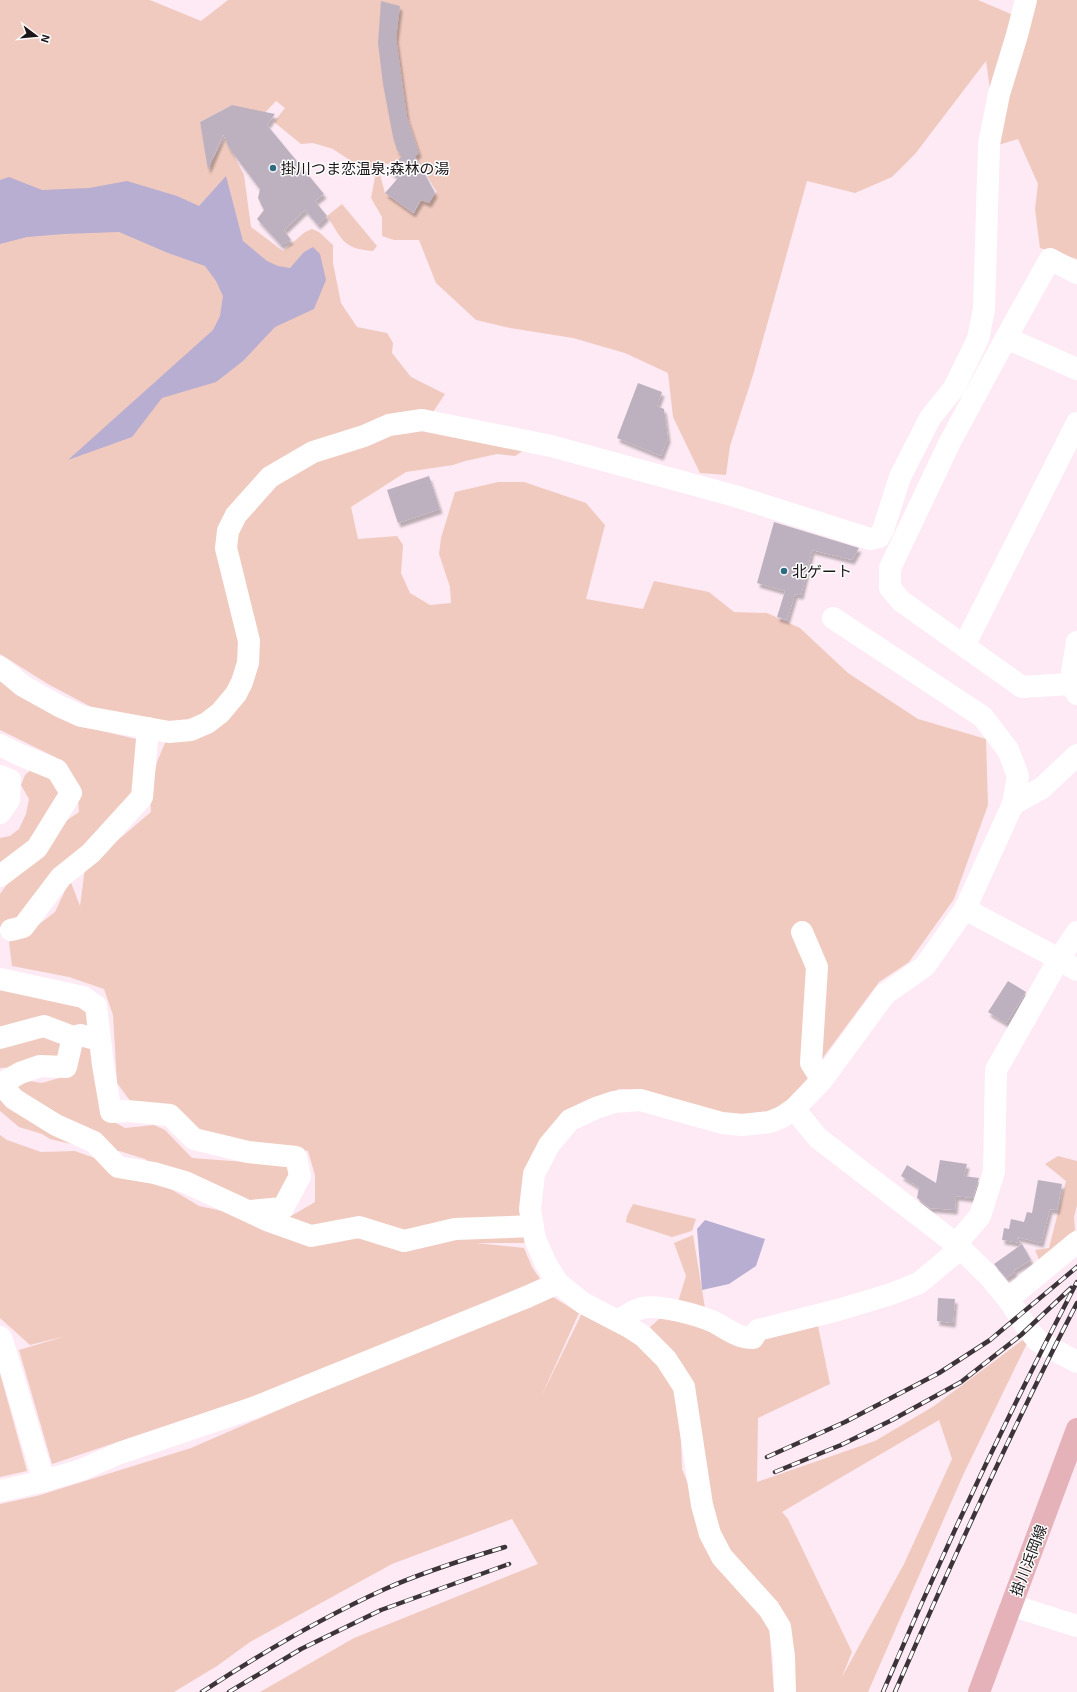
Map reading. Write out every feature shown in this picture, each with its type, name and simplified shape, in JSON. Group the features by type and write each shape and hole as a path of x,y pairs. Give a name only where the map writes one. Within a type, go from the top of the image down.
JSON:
{"main road":[{"name":"掛川浜岡線","path":"979,1692 1077,1429"}],"street":[{"path":"0,667 23,686 80,716 169,732 191,730 207,723 220,713 236,694 242,682 248,662 249,641 226,548 228,531 236,515 270,477 313,452 364,436 390,425 422,420 551,446 735,496 870,539 879,537 903,471 930,418 954,388 978,339 984,310 989,144 999,94 1026,0"},
{"path":"1077,273 1050,259 950,442 890,568 890,588 901,601 1022,687 1073,689 1077,642"},
{"path":"1006,338 1077,369"},
{"path":"964,646 1077,423"},
{"path":"785,1692 784,1657 780,1627 769,1609 722,1557 710,1534 702,1505 684,1387 666,1359 643,1336 618,1321 584,1304 558,1283 546,1264 535,1239 530,1209 534,1174 549,1145 570,1120 596,1108 614,1102 640,1100 722,1123 742,1125 770,1122 782,1117 794,1109 822,1080 885,994 925,966 965,909 1013,804 1018,776 1008,750 983,717 833,618"},
{"path":"11,930 23,927 60,877 91,853 142,797 148,728"},
{"path":"0,745 57,770 71,793 37,848 0,876"},
{"path":"1013,804 1042,788 1077,755"},
{"path":"0,776 10,780 10,787 9,800 0,813"},
{"path":"965,909 1068,964"},
{"path":"802,932 817,967 811,1063 822,1080"},
{"path":"618,1321 632,1311 643,1307 675,1310 712,1322 743,1338 753,1338 758,1330 838,1310 891,1294 918,1283 958,1246 980,1216 994,1172 996,1070 1068,964 1077,932"},
{"path":"0,979 82,997 96,1006 111,1112 90,1140"},
{"path":"0,1038 44,1026 73,1037 80,1035 100,1040"},
{"path":"73,1037 66,1067 40,1066 20,1073 1,1083 14,1099 20,1103 56,1125 94,1142 118,1167 154,1173 185,1182 269,1221 311,1236 359,1226 404,1241 455,1229 533,1226"},
{"path":"794,1109 818,1138 958,1246 988,1275 1008,1299 1038,1341 1077,1362"},
{"path":"111,1112 127,1111 170,1115 194,1139 248,1152 296,1157 300,1176 283,1208 250,1212"},
{"path":"1008,1299 1077,1242"},
{"path":"0,1491 81,1470 120,1453 253,1408 513,1303 558,1283"},
{"path":"0,1338 2,1340 44,1480"},
{"path":"1011,1605 1077,1626"}],"shaded area":[{"path":"0,0 150,0 201,21 228,0 978,0 1011,14 1017,0 1077,0 1077,259 1040,248 1035,209 1038,184 1018,139 998,145 986,61 915,154 892,177 855,193 807,181 753,375 730,446 726,475 700,473 673,417 668,373 625,353 573,338 510,328 476,320 436,283 419,240 394,240 382,236 382,217 371,198 375,177 333,149 313,143 301,144 274,122 285,108 276,101 261,117 232,105 200,122 207,161 213,159 225,138 244,175 251,227 283,251 305,232 312,229 319,232 333,245 333,263 341,303 357,327 387,333 393,343 392,353 411,377 445,394 427,421 526,449 515,456 497,454 453,465 406,472 351,507 358,539 397,536 403,545 401,573 410,593 430,605 451,603 450,587 439,554 441,538 455,492 498,482 524,482 586,503 605,525 586,599 643,609 654,581 709,592 734,612 767,613 800,628 848,673 918,719 986,739 988,805 954,899 909,962 879,982 790,1102 771,1114 741,1119 642,1089 619,1089 566,1112 543,1137 527,1243 476,1243 524,1248 532,1267 540,1279 317,1375 52,1464 19,1350 66,1336 30,1345 0,1318 0,1135 7,1140 41,1152 75,1151 156,1180 199,1206 279,1223 315,1202 315,1175 308,1151 247,1143 219,1142 184,1124 142,1117 117,1083 113,1015 104,989 69,977 12,966 9,942 33,929 55,912 70,880 80,906 85,868 151,812 150,794 157,762 169,733 123,724 48,684 0,654","holes":["416,158 437,192 427,202 421,200 414,214 385,193 380,175 384,164 406,162"]},
{"path":"226,176 243,241 267,261 278,266 290,268 304,252 313,247 320,254 326,280 314,309 275,327 243,361 216,382 162,398 132,437 68,460 213,330 220,316 223,296 216,281 205,266 168,253 119,232 27,237 0,244 0,180 9,177 42,190 89,188 127,181 177,196 199,206"},
{"path":"342,204 377,246 373,251 355,248 349,245 336,231 327,216"},
{"path":"0,671 89,728 136,739 140,761 134,794 3,934 0,926 0,894 24,861 57,827 79,812 77,784 55,757 0,730"},
{"path":"31,770 43,774 63,789 44,825 18,853 0,868 0,838 10,836 19,829 26,814 29,799 21,785 25,775"},
{"path":"0,986 89,1005 91,1027 0,1027"},
{"path":"55,1035 61,1045 61,1054 40,1066 0,1068 0,1041"},
{"path":"80,1035 99,1047 103,1091 100,1114 125,1128 154,1125 165,1130 192,1158 287,1165 295,1169 289,1195 254,1203 170,1176 145,1159 119,1151 80,1146 50,1139 42,1134 19,1127 0,1111 0,1090 17,1079 42,1083 59,1078"},
{"path":"1058,1156 1077,1161 1077,1205 1074,1217 1075,1230 1040,1262 1035,1250 1049,1248 1066,1181 1045,1164"},
{"path":"633,1204 696,1219 692,1231 672,1237 626,1222 627,1216"},
{"path":"705,1220 765,1239 756,1266 729,1284 702,1290 697,1229"},
{"path":"693,1235 707,1320 753,1338 816,1316 830,1384 758,1418 757,1482 875,1441 934,1406 1032,1333 964,1473 868,1692 791,1692 790,1642 720,1537 705,1479 689,1376 649,1328 678,1302 686,1276 674,1243","holes":["939,1420 952,1459 904,1564 842,1677 852,1652 788,1519 782,1512"]},
{"path":"553,1297 579,1313 541,1397 583,1311 639,1343 679,1390 682,1469 718,1559 769,1626 774,1692 260,1692 354,1638 538,1564 512,1519 392,1564 250,1642 217,1666 174,1692 0,1692 0,1504 37,1496 191,1448 327,1389"},
{"path":"0,1373 27,1471 0,1477"}],"building":[{"path":"381,1 400,6 396,38 407,117 419,153 415,156 435,193 429,203 421,200 413,213 385,193 398,178 389,170 402,156 397,150 393,137 383,84 378,43"},
{"name":"掛川つま恋温泉;森林の湯","path":"232,105 275,114 267,125 324,194 315,201 327,216 318,225 305,210 284,230 291,240 281,245 257,219 264,210 258,198 260,189 229,148 223,134 208,170 200,122"},
{"path":"638,383 662,392 657,406 664,409 668,438 661,456 617,438"},
{"path":"429,476 440,509 398,523 387,490"},
{"name":"北ゲート","path":"774,522 859,548 852,560 812,550 801,595 795,594 787,620 777,617 785,591 757,583"},
{"path":"1008,981 1026,992 1006,1023 988,1012"},
{"path":"940,1160 967,1164 964,1176 979,1178 973,1198 956,1196 955,1210 930,1208 917,1198 919,1187 901,1176 907,1165 936,1183"},
{"path":"1038,1180 1062,1184 1057,1210 1050,1209 1041,1243 1017,1237 1021,1243 1002,1240 1004,1228 1009,1229 1011,1219 1024,1222 1027,1212 1032,1213"},
{"path":"1022,1244 1031,1260 1014,1270 1015,1272 1006,1278 994,1264"},
{"path":"938,1298 955,1299 953,1323 937,1321"}],"railway":[{"path":"767,1457 845,1422 939,1373 990,1340 1077,1267"},
{"path":"883,1692 928,1588 976,1485 1025,1383 1077,1282"},
{"path":"775,1472 841,1445 892,1420 961,1382 1021,1335 1071,1288"},
{"path":"895,1692 983,1496 1077,1303"},
{"path":"202,1692 291,1637 361,1600 429,1571 505,1547"},
{"path":"229,1692 301,1649 381,1610 509,1564"}],"place":[{"name":"掛川つま恋温泉;森林の湯","path":"273,168"},
{"name":"北ゲート","path":"784,571"}]}
